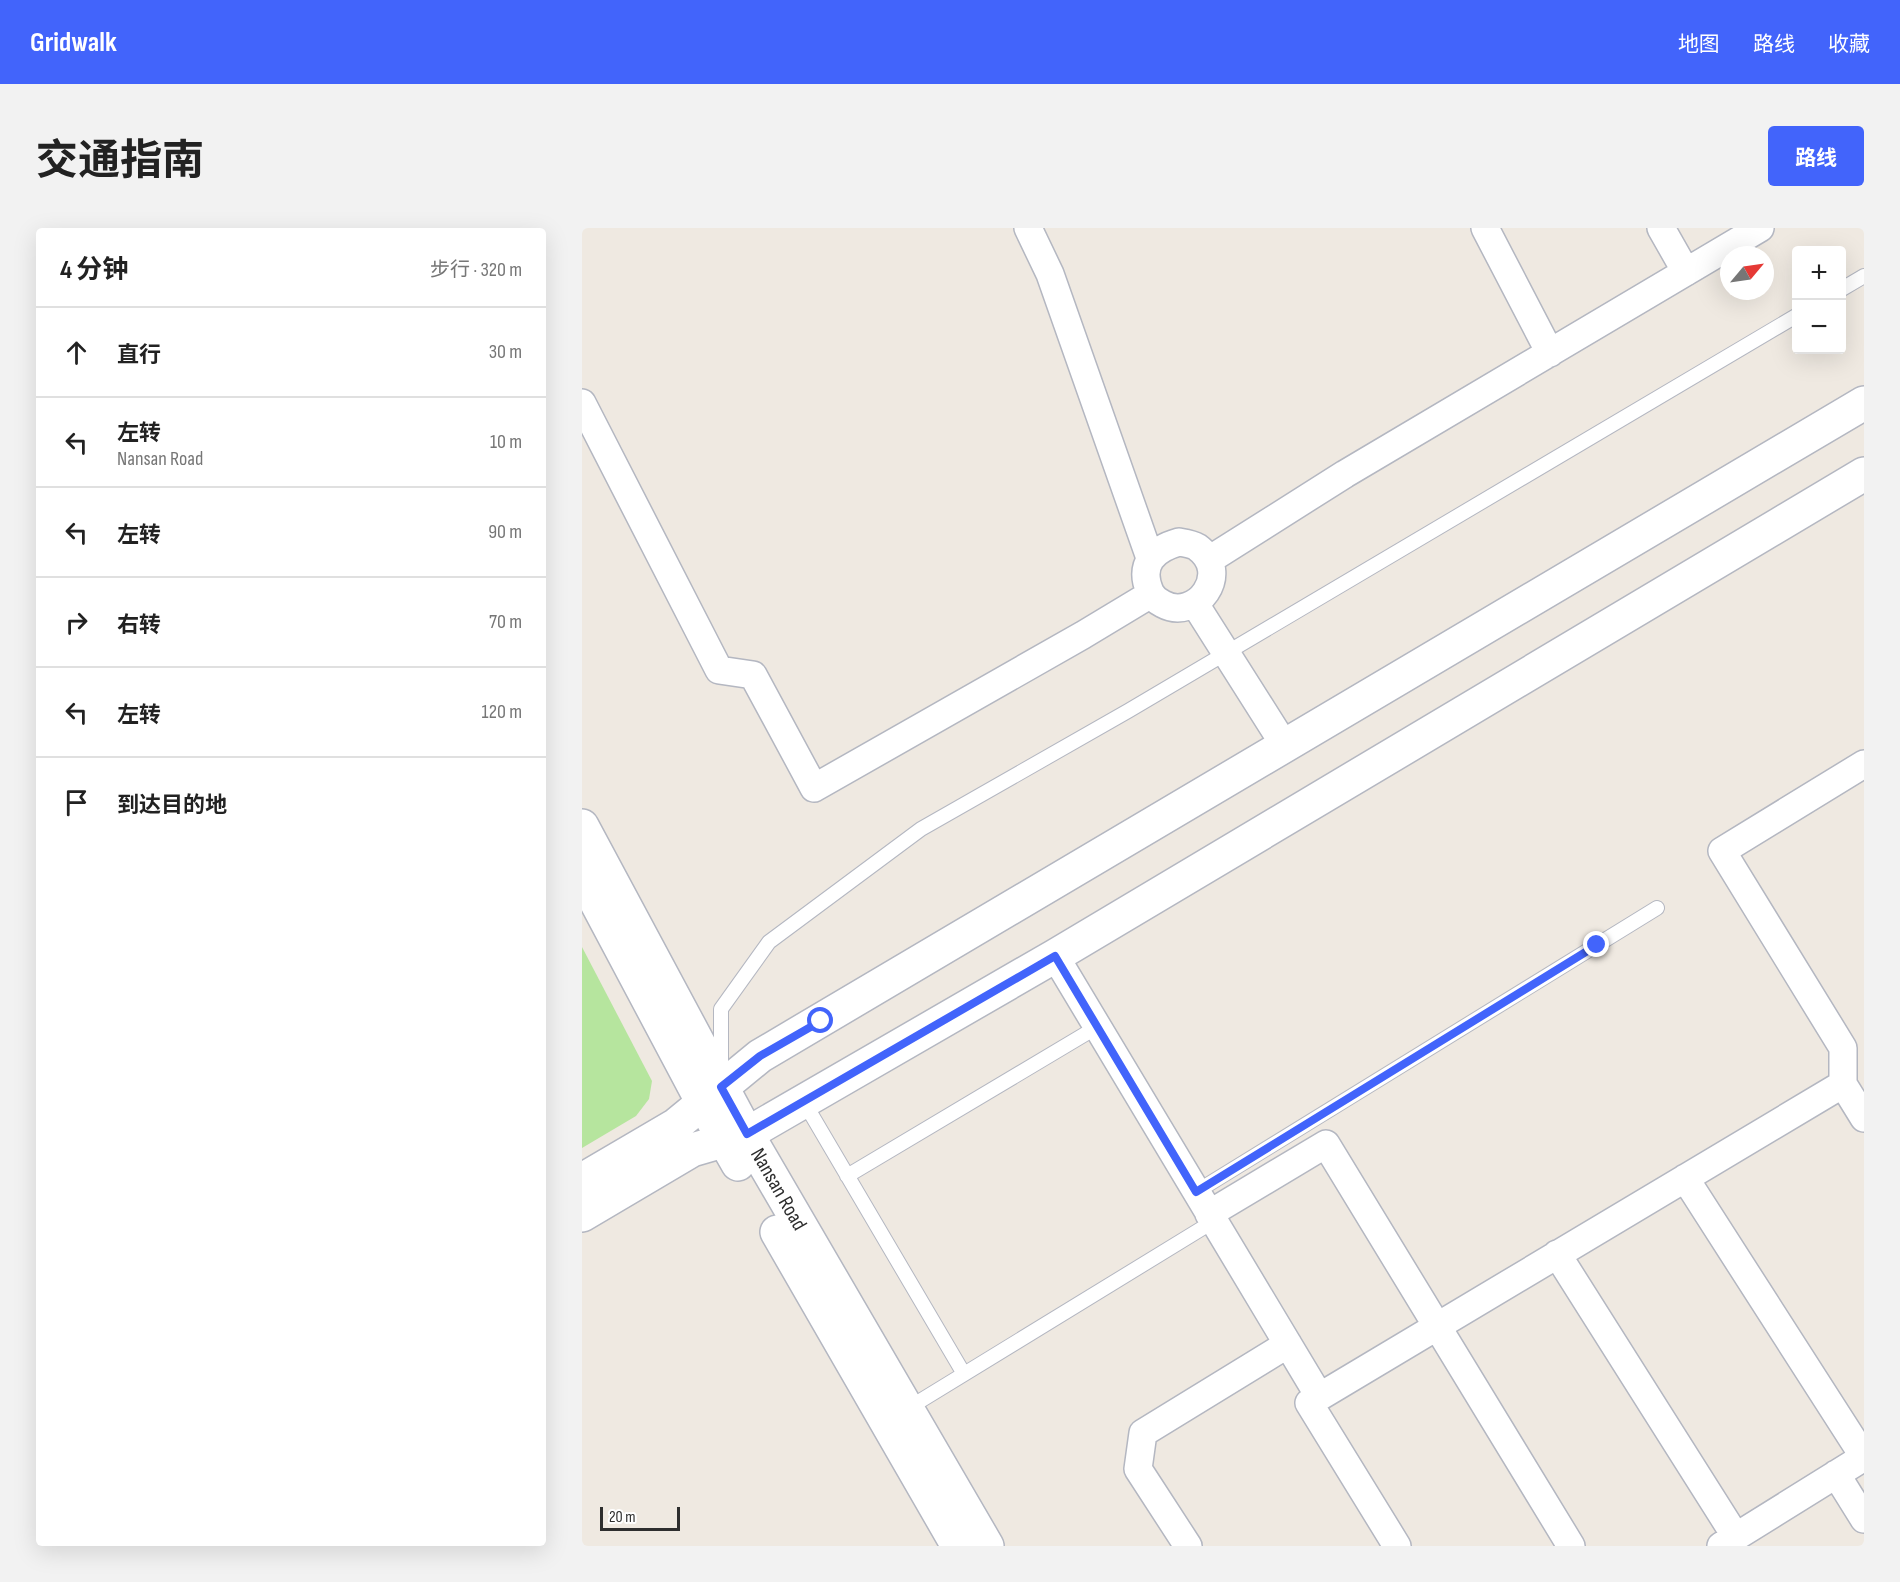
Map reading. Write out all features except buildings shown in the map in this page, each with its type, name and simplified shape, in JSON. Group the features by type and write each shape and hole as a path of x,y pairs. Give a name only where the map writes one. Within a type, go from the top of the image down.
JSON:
{"main road":[{"path":"582,1180 676,1125 760,1056 1864,403"},
{"path":"582,1215 692,1150 736,1138 804,1101 1055,956 1864,474"},
{"name":"Nansan Road","path":"582,826 712,1095"},
{"name":"Nansan Road","path":"582,875 712,1095 958,1546"},
{"name":"Nansan Road","path":"736,1138 907,1409 987,1546"}],"street":[{"path":"1028,228 1050,274 1150,558"},
{"path":"1485,228 1550,353"},
{"path":"1661,228 1686,272"},
{"path":"1209,560 1345,474 1760,228"},
{"path":"582,404 719,670 753,675 814,788 1151,594"},
{"path":"1179,542 1196,546 1209,560 1213,578 1207,591 1195,604 1182,608 1169,608 1157,601 1151,594 1145,572 1150,558 1163,546 1179,542"},
{"path":"1195,604 1285,746"},
{"path":"1864,764 1722,851 1843,1048 1864,1118"},
{"path":"1055,956 1319,1396"},
{"path":"1397,1546 1309,1402 1685,1178 1850,1068"},
{"path":"1206,1209 1326,1144 1571,1546"},
{"path":"1557,1254 1728,1541 1864,1457 1685,1178"},
{"path":"1188,1546 1138,1468 1143,1433 1288,1344"},
{"path":"1836,1474 1864,1519"}],"lane":[{"path":"1846,287 1864,276"},
{"path":"712,1095 721,1008 769,942 921,829 1128,711 1792,319"},
{"path":"907,1409 963,1374 1657,908"},
{"path":"848,1176 1097,1027"},
{"path":"804,1101 963,1374"}],"green space":[{"path":"582,947 652,1081 649,1099 636,1116 582,1148"}],"route":[{"path":"821,1021 760,1056 721,1087 747,1134 1055,956 1196,1192 1597,945"}]}
